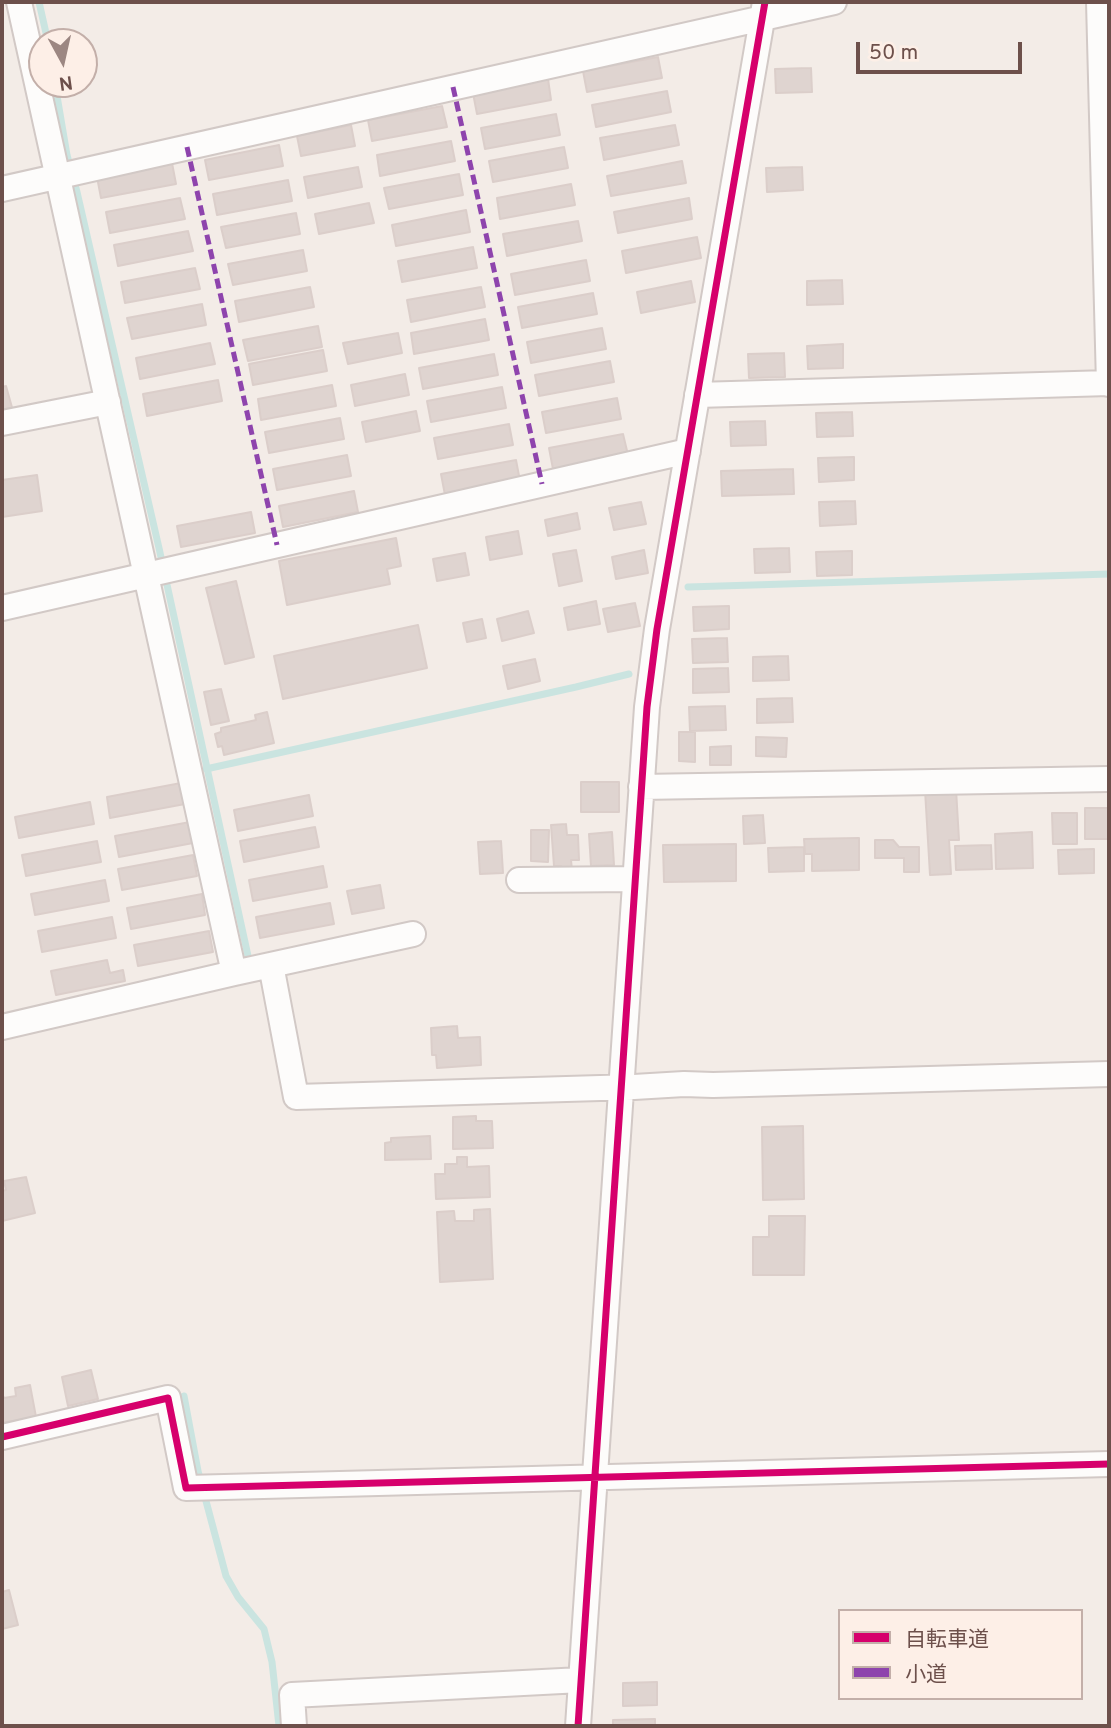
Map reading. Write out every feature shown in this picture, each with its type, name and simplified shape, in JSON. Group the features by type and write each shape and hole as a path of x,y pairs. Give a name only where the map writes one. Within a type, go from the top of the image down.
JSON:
{"street":[{"path":"19,2 146,575 254,968 296,1097 1109,1074"},
{"path":"2,189 763,10 834,2"},
{"path":"697,395 1109,384 1100,2"},
{"path":"578,1726 647,707 657,629 763,10"},
{"path":"2,423 108,402"},
{"path":"2,608 688,451"},
{"path":"641,787 1109,779"},
{"path":"519,880 635,879"},
{"path":"2,1027 413,934"},
{"path":"2,1437 168,1398 186,1488 1109,1464"},
{"path":"294,1726 292,1695 581,1680"}],"building":[{"path":"658,57 662,78 587,92 583,71"},
{"path":"811,68 812,92 776,93 775,69"},
{"path":"548,79 551,100 477,114 473,93"},
{"path":"667,91 671,112 596,127 592,105"},
{"path":"442,106 447,127 372,141 368,120"},
{"path":"556,114 560,135 485,149 481,128"},
{"path":"351,125 355,146 301,156 297,136"},
{"path":"675,125 679,145 604,160 600,138"},
{"path":"451,141 455,161 380,176 377,155"},
{"path":"279,145 283,166 209,180 205,160"},
{"path":"564,147 568,168 493,182 489,161"},
{"path":"682,161 686,183 611,196 607,176"},
{"path":"172,163 176,184 101,198 97,177"},
{"path":"358,167 362,187 308,198 304,177"},
{"path":"802,167 803,190 767,192 766,168"},
{"path":"459,174 463,195 389,209 384,188"},
{"path":"288,180 292,201 217,215 213,194"},
{"path":"571,184 575,205 500,219 497,198"},
{"path":"180,198 185,219 110,233 106,212"},
{"path":"689,198 692,219 618,233 614,212"},
{"path":"369,203 374,223 319,234 315,214"},
{"path":"466,210 470,232 396,246 392,225"},
{"path":"296,213 300,234 226,248 221,227"},
{"path":"578,221 582,241 507,256 503,234"},
{"path":"188,231 193,251 118,266 114,245"},
{"path":"697,237 701,258 626,273 622,251"},
{"path":"473,247 477,268 402,282 398,261"},
{"path":"303,250 307,271 233,285 228,264"},
{"path":"586,260 590,281 515,295 511,274"},
{"path":"195,268 200,289 125,303 121,282"},
{"path":"842,280 843,304 807,305 807,281"},
{"path":"691,281 695,302 641,313 637,292"},
{"path":"310,287 314,307 239,322 235,301"},
{"path":"481,287 485,307 411,322 407,300"},
{"path":"593,293 597,314 522,328 518,307"},
{"path":"202,304 206,325 132,339 127,318"},
{"path":"485,319 489,340 414,354 411,333"},
{"path":"318,326 322,347 248,361 243,340"},
{"path":"602,328 606,349 531,363 527,342"},
{"path":"398,333 402,353 348,364 343,343"},
{"path":"210,343 215,364 140,379 136,358"},
{"path":"843,344 843,368 808,369 807,346"},
{"path":"323,350 327,371 253,385 249,364"},
{"path":"784,353 785,377 749,378 748,354"},
{"path":"494,354 498,375 423,389 419,368"},
{"path":"610,361 614,382 539,396 535,375"},
{"path":"405,374 409,395 355,406 351,385"},
{"path":"218,380 222,401 147,416 143,394"},
{"path":"332,385 336,406 261,420 258,399"},
{"path":"6,386 13,411 2,414 2,387"},
{"path":"502,387 506,408 431,422 427,401"},
{"path":"617,398 621,419 546,433 542,412"},
{"path":"416,411 420,431 366,442 362,422"},
{"path":"852,412 853,436 817,437 816,413"},
{"path":"340,418 344,439 269,453 265,432"},
{"path":"765,421 766,445 731,446 730,422"},
{"path":"509,424 513,445 438,459 434,438"},
{"path":"623,434 628,455 553,469 549,448"},
{"path":"347,455 351,476 277,490 273,469"},
{"path":"854,457 854,480 819,482 818,458"},
{"path":"516,460 520,481 445,495 441,474"},
{"path":"793,469 794,494 722,496 721,471"},
{"path":"37,475 42,511 2,517 2,480"},
{"path":"354,491 358,512 283,527 279,506"},
{"path":"855,501 856,524 820,526 819,502"},
{"path":"641,502 646,524 614,530 609,508"},
{"path":"251,512 255,533 181,547 177,526"},
{"path":"577,513 580,529 548,536 545,520"},
{"path":"518,531 522,554 490,560 486,537"},
{"path":"396,538 401,566 387,569 390,584 287,605 279,561"},
{"path":"789,548 790,572 755,573 754,549"},
{"path":"576,550 582,581 559,586 553,554"},
{"path":"644,550 648,573 616,579 612,557"},
{"path":"852,551 852,575 817,576 816,552"},
{"path":"465,553 469,575 437,581 433,559"},
{"path":"236,581 254,657 225,664 206,588"},
{"path":"596,601 600,624 568,630 564,608"},
{"path":"635,603 640,626 608,632 603,609"},
{"path":"729,606 729,629 694,631 693,607"},
{"path":"528,611 534,633 502,641 497,619"},
{"path":"482,619 486,638 467,642 463,623"},
{"path":"418,625 427,668 283,699 274,656"},
{"path":"727,638 728,662 693,663 692,639"},
{"path":"788,656 789,680 753,681 753,657"},
{"path":"535,659 540,681 508,689 503,666"},
{"path":"728,668 729,692 693,693 693,669"},
{"path":"221,689 229,721 211,725 204,692"},
{"path":"792,698 793,722 757,723 757,699"},
{"path":"725,706 726,730 690,731 689,707"},
{"path":"267,712 274,743 224,755 222,746 218,747 215,734 221,732 221,728 256,720 255,715"},
{"path":"679,732 695,732 695,762 679,761"},
{"path":"756,737 787,738 786,757 756,756"},
{"path":"731,746 731,765 710,765 710,747"},
{"path":"581,782 619,782 619,812 581,812"},
{"path":"181,783 185,804 110,818 107,797"},
{"path":"956,789 959,840 949,840 951,874 930,875 925,790"},
{"path":"309,795 313,816 238,831 234,810"},
{"path":"90,802 94,824 19,838 15,817"},
{"path":"1085,808 1109,808 1109,839 1085,839"},
{"path":"1052,813 1077,813 1077,844 1053,844"},
{"path":"763,815 765,843 744,844 743,816"},
{"path":"190,822 193,843 119,857 115,836"},
{"path":"566,824 567,835 578,835 579,860 571,860 572,870 562,871 561,866 554,866 551,825"},
{"path":"315,827 319,847 244,862 240,841"},
{"path":"531,830 549,830 548,862 531,861"},
{"path":"612,832 614,865 591,866 589,834"},
{"path":"1032,832 1033,868 996,869 995,834"},
{"path":"859,838 859,870 812,871 812,854 805,854 804,839"},
{"path":"875,840 893,840 899,847 919,847 919,872 904,872 904,858 875,858"},
{"path":"97,841 101,862 26,876 22,855"},
{"path":"501,841 503,873 480,874 478,842"},
{"path":"736,844 736,881 664,882 663,845"},
{"path":"991,845 992,869 956,870 955,846"},
{"path":"804,847 804,871 769,872 768,848"},
{"path":"1094,849 1094,873 1059,874 1058,850"},
{"path":"193,855 197,876 122,890 118,869"},
{"path":"323,866 327,887 253,901 249,880"},
{"path":"105,880 109,901 35,915 31,894"},
{"path":"380,885 384,908 352,914 347,891"},
{"path":"202,894 205,915 131,929 127,908"},
{"path":"330,903 334,924 260,938 256,917"},
{"path":"112,917 116,938 42,952 38,931"},
{"path":"209,931 213,952 138,966 134,945"},
{"path":"107,960 110,973 123,970 125,981 56,995 51,971"},
{"path":"457,1026 458,1038 480,1037 481,1065 437,1068 436,1055 432,1055 431,1028"},
{"path":"476,1116 476,1121 492,1121 493,1148 453,1149 453,1117"},
{"path":"803,1126 804,1199 763,1200 762,1127"},
{"path":"430,1136 431,1159 385,1160 385,1143 391,1142 391,1138"},
{"path":"457,1157 467,1157 467,1167 489,1166 490,1197 436,1199 435,1174 445,1174 445,1164 457,1164"},
{"path":"26,1177 35,1213 2,1221 2,1191 6,1190 4,1181"},
{"path":"490,1209 493,1279 440,1282 437,1212 454,1211 455,1221 474,1221 474,1210"},
{"path":"769,1216 805,1216 804,1275 753,1275 753,1237 769,1237"},
{"path":"91,1370 98,1399 68,1406 62,1377"},
{"path":"30,1385 36,1417 2,1423 2,1394 4,1398 16,1396 15,1388"},
{"path":"9,1590 18,1625 2,1629 2,1592"},
{"path":"657,1682 657,1705 623,1706 623,1683"},
{"path":"655,1719 655,1726 613,1726 613,1720"}],"waterway":[{"path":"39,2 45,28"},
{"path":"57,98 67,155 159,548 250,965"},
{"path":"688,587 1109,574"},
{"path":"206,769 629,674"},
{"path":"184,1396 198,1471 226,1576 238,1597 264,1629 272,1662 279,1726"}],"marked path":[{"path":"453,87 542,484"},
{"path":"187,147 277,545"}],"cycle path":[{"path":"578,1726 647,707 657,629 765,2"},
{"path":"2,1437 168,1398 186,1488 1109,1464"}]}
